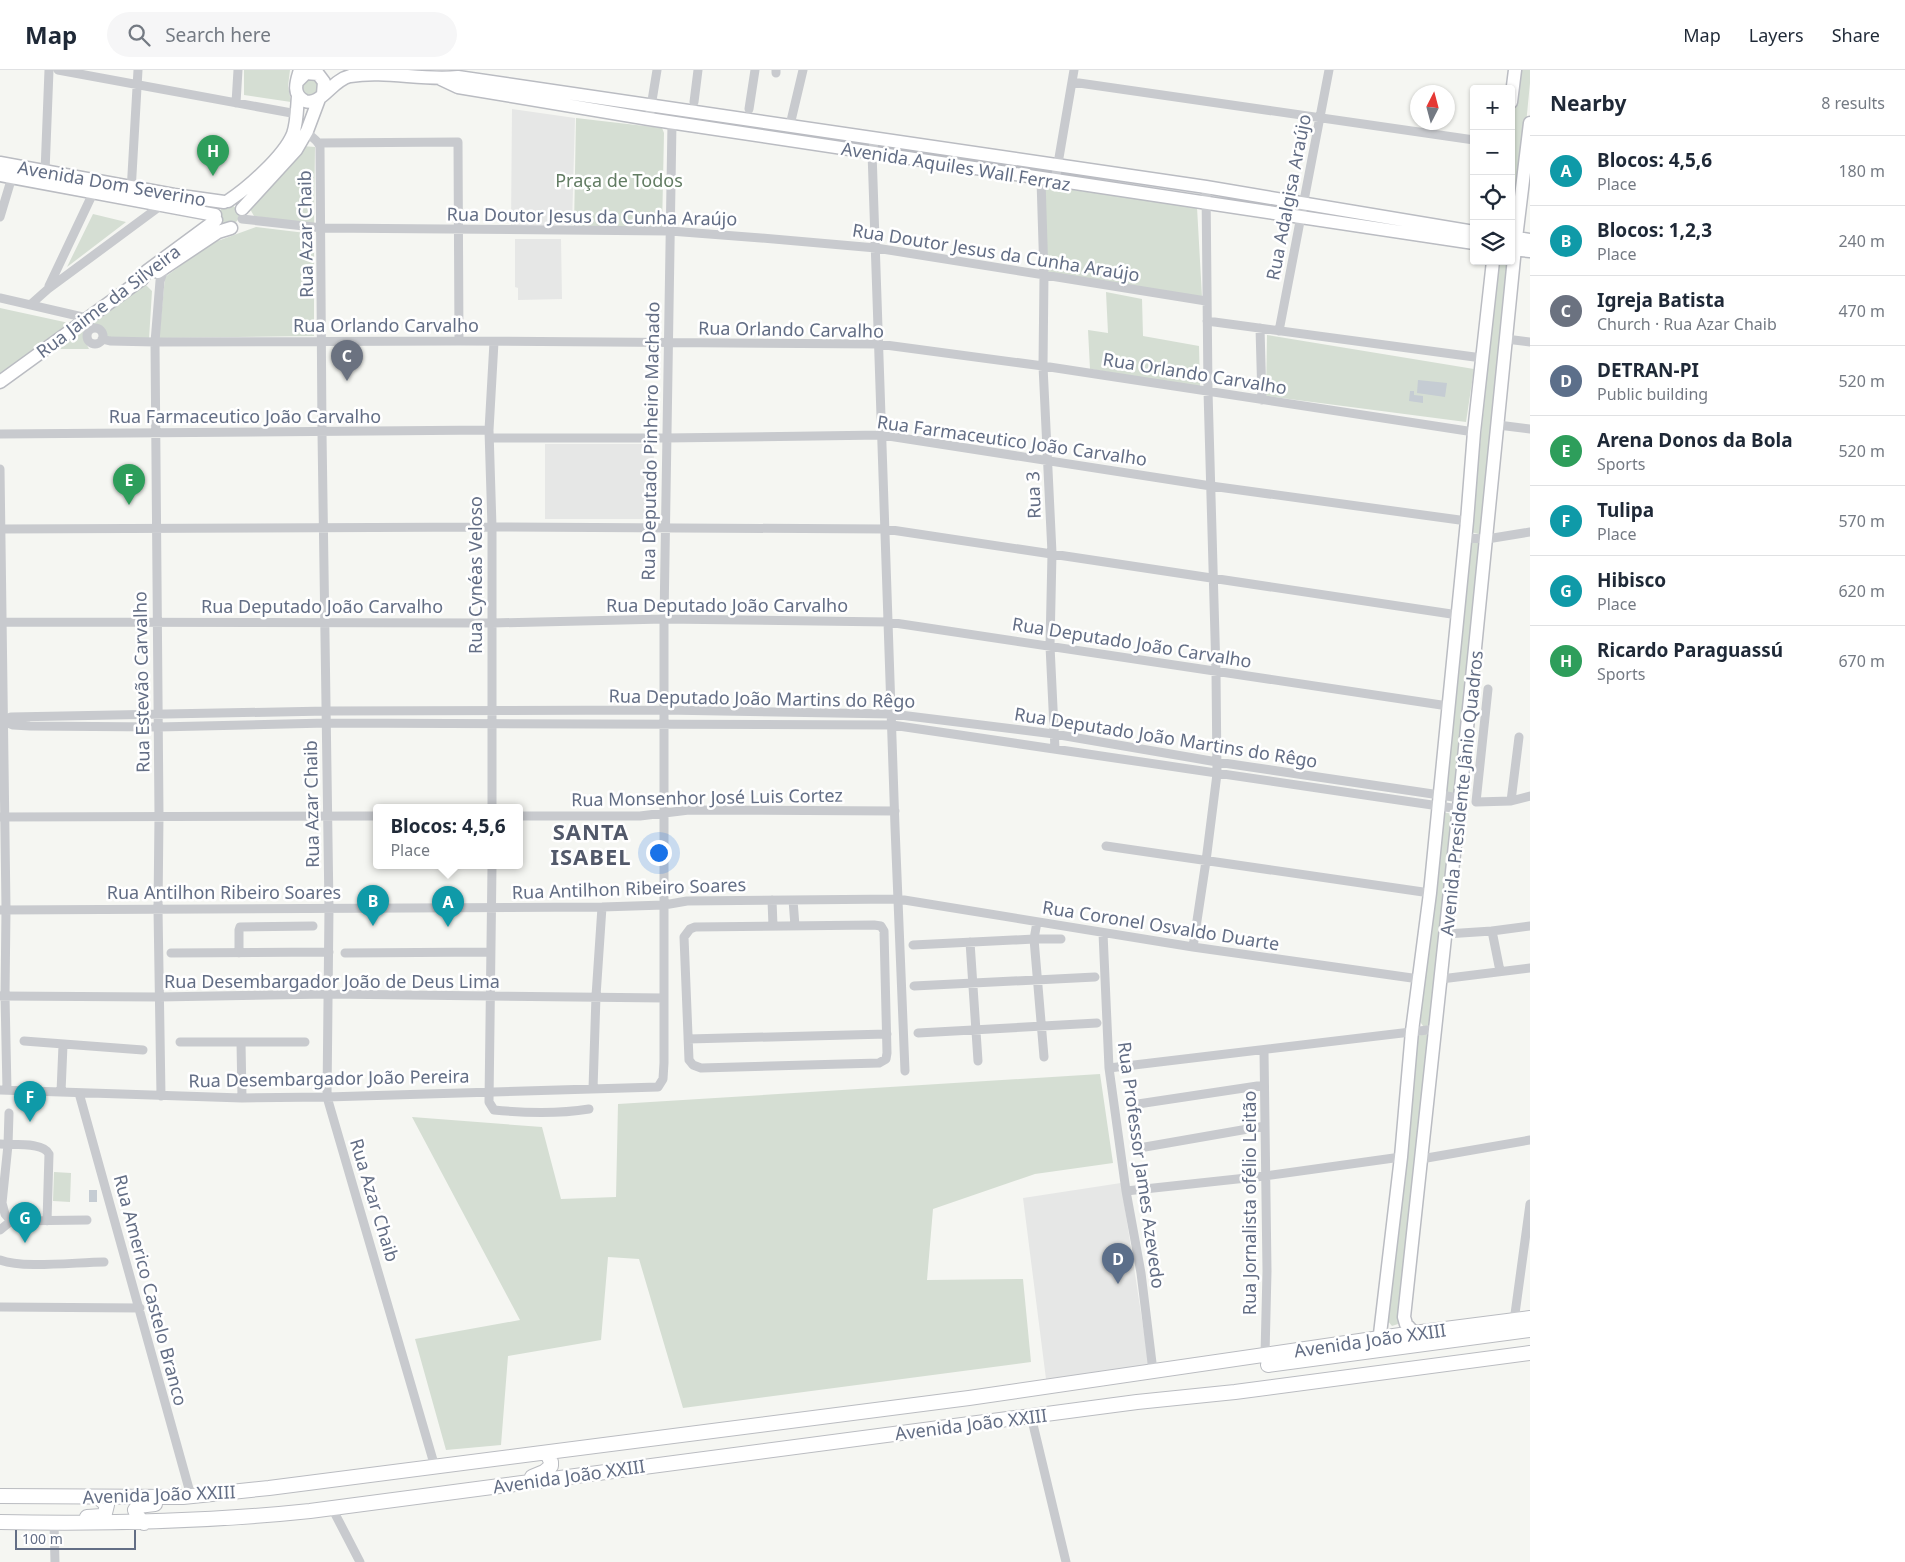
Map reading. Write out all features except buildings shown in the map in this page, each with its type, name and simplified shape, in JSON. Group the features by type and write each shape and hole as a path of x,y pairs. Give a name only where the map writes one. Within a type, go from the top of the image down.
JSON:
{"main road":[{"name":"Avenida Aquiles Wall Ferraz","path":"387,70 405,75"},
{"path":"1513,85 1515,70"},
{"path":"142,279 164,269 218,232 231,228 239,224 242,214 289,158 307,131 321,97 324,82 319,72 298,76 296,91 298,96 293,134 279,155 245,190 218,207 216,217 222,227 231,228"},
{"name":"Avenida Aquiles Wall Ferraz","path":"321,97 338,80 347,77 364,74 442,74 1206,187 1470,231"},
{"name":"Avenida Aquiles Wall Ferraz","path":"442,74 458,87 466,89 672,123 872,152 1041,180 1205,202 1470,242"},
{"path":"298,96 306,102 314,102 321,97"},
{"name":"Avenida Presidente Jânio Quadros","path":"1515,236 1530,129"},
{"name":"Avenida Dom Severino","path":"0,164 45,172 131,192 164,204 216,217"},
{"name":"Avenida Dom Severino","path":"6,176 94,191 131,192 226,202"},
{"path":"226,202 236,203 242,214"},
{"name":"Rua Jaime da Silveira","path":"0,382 142,279 147,271 216,217"},
{"path":"1515,243 1530,240"},
{"path":"1515,244 1530,251"},
{"name":"Avenida Presidente Jânio Quadros","path":"1378,1344 1401,1156 1412,1031 1430,893 1474,432 1493,265"},
{"name":"Avenida Presidente Jânio Quadros","path":"1414,1333 1406,1324 1404,1317 1460,804 1512,265"},
{"name":"Avenida João XXIII","path":"1091,1381 1252,1367 1378,1344 1414,1333 1530,1318"},
{"path":"1378,1344 1530,1330"},
{"name":"Avenida João XXIII","path":"0,1496 98,1498 187,1496 269,1488 1091,1381 1265,1355 1378,1344"},
{"name":"Avenida João XXIII","path":"1137,1402 1268,1379 1530,1344"},
{"name":"Avenida João XXIII","path":"0,1522 144,1523 262,1516 1137,1402 1235,1392 1530,1353"},
{"path":"522,1482 549,1468 551,1462 547,1453"},
{"path":"144,1523 136,1514 135,1510 138,1506 187,1496"},
{"path":"54,1523 76,1517 102,1516 107,1505 98,1498"}],"street":[{"path":"45,172 49,70"},
{"path":"58,70 296,114"},
{"path":"131,192 138,70"},
{"path":"236,102 238,70"},
{"path":"649,119 656,70"},
{"path":"694,102 698,70"},
{"path":"749,109 755,70"},
{"path":"790,125 803,70"},
{"path":"1055,181 1074,70"},
{"name":"Rua Adalgisa Araújo","path":"1278,331 1329,70"},
{"path":"1072,82 1470,139"},
{"name":"Rua Deputado Pinheiro Machado","path":"658,1087 662,1082 664,1073 664,619 672,123"},
{"path":"307,131 319,143 458,142 459,341"},
{"path":"875,138 872,152 878,344 905,1071"},
{"name":"Rua Azar Chaib","path":"319,143 322,228 322,432 329,908 327,1097 435,1467"},
{"path":"0,217 6,176"},
{"name":"Rua 3","path":"1041,180 1044,275 1043,366 1052,553 1050,646 1055,749"},
{"path":"1192,948 1206,861 1218,762 1206,301 1206,187"},
{"path":"48,289 94,191"},
{"path":"30,305 48,289 164,204"},
{"name":"Rua Doutor Jesus da Cunha Araújo","path":"242,214 322,228 670,231 876,248 1206,301"},
{"name":"Rua Estevão Carvalho","path":"161,1096 158,909 155,342 160,281 164,269"},
{"path":"142,279 151,280 156,283 159,292"},
{"path":"0,298 87,318"},
{"path":"1207,321 1482,358"},
{"path":"1260,328 1262,400"},
{"name":"Rua Orlando Carvalho","path":"102,339 110,341 155,342 459,341 878,344 1043,366 1474,432"},
{"path":"1506,339 1530,342"},
{"name":"Rua Cynéas Veloso","path":"492,804 490,434 494,342"},
{"path":"1498,426 1530,429"},
{"name":"Rua Farmaceutico João Carvalho","path":"0,434 322,432 666,438 882,435 1211,486 1467,521"},
{"path":"0,469 4,1090"},
{"path":"0,528 324,529 492,527 885,529 1458,614"},
{"path":"1465,538 1487,539 1530,532"},
{"name":"Rua Deputado João Carvalho","path":"1,622 492,623 664,619 888,622 1448,706"},
{"path":"1476,802 1488,689"},
{"name":"Rua Deputado João Martins do Rêgo","path":"1,721 11,717 327,711 664,710 892,714 1054,734 1439,801"},
{"name":"Rua Deputado João Martins do Rêgo","path":"1,721 13,725 30,726 158,727 326,722 892,725 1217,774 1460,804 1511,801 1530,796"},
{"path":"1511,801 1519,737"},
{"name":"Rua Monsenhor José Luis Cortez","path":"523,816 640,816 689,810 895,811"},
{"path":"2,818 373,816"},
{"path":"1106,846 1430,893"},
{"path":"492,869 489,1102 494,1110 521,1113 572,1112 589,1109"},
{"name":"Rua Antilhon Ribeiro Soares","path":"3,910 602,907 664,905 687,900 898,899"},
{"name":"Rua Coronel Osvaldo Duarte","path":"898,899 1192,948 1419,979"},
{"path":"772,900 773,926"},
{"path":"793,900 795,926"},
{"path":"593,1089 596,996 602,907"},
{"path":"1037,922 1034,939 1044,1057"},
{"path":"239,953 240,927 313,926"},
{"path":"795,926 881,926 884,931 886,1059 879,1063 701,1068 694,1065 689,1060 684,937 690,929 695,927 795,926"},
{"path":"1446,934 1530,926"},
{"path":"1492,931 1500,972"},
{"name":"Rua Professor James Azevedo","path":"1103,933 1109,1068 1126,1191 1141,1273 1153,1371"},
{"path":"913,945 1061,939"},
{"path":"970,942 978,1060"},
{"path":"171,953 329,952"},
{"path":"345,953 491,952"},
{"path":"1441,979 1530,968"},
{"path":"914,986 1095,977"},
{"name":"Rua Desembargador João de Deus Lima","path":"2,996 159,998 329,994 664,998"},
{"path":"918,1033 1097,1023"},
{"path":"1109,1068 1436,1029"},
{"path":"688,1039 887,1034"},
{"path":"24,1041 143,1050"},
{"path":"180,1042 305,1042"},
{"path":"242,1042 242,1098"},
{"path":"61,1092 63,1044"},
{"name":"Rua Jornalista ofélio Leitão","path":"1264,1051 1267,1271 1265,1355"},
{"path":"1138,1104 1264,1085"},
{"name":"Rua Desembargador João Pereira","path":"4,1090 242,1098 489,1093 658,1087"},
{"name":"Rua Americo Castelo Branco","path":"80,1093 140,1308 187,1496"},
{"path":"9,1113 4,1145 2,1186 3,1208 11,1222"},
{"path":"1145,1146 1264,1126"},
{"path":"1421,1159 1530,1140"},
{"path":"4,1145 41,1146 48,1151 46,1221"},
{"path":"1126,1191 1265,1176 1401,1156"},
{"path":"1514,1321 1530,1204"},
{"path":"0,1230 11,1222 87,1220"},
{"path":"0,1260 23,1264 104,1262"},
{"path":"0,1307 140,1308"},
{"path":"1031,1416 1066,1562"},
{"path":"332,1508 360,1562"},
{"path":"54,1523 55,1562"}],"shaded area":[{"path":"512,109 575,118 572,225 511,225"},
{"path":"515,239 561,239 562,299 518,300 518,288 515,287"},
{"path":"1418,380 1447,383 1445,397 1417,393"},
{"path":"1410,391 1414,391 1414,395 1423,396 1423,403 1409,401"},
{"path":"545,444 654,444 653,519 545,519"},
{"path":"1121,1183 1149,1365 1046,1379 1023,1198"},
{"path":"89,1190 97,1190 97,1202 89,1202"}],"green space":[{"path":"244,70 290,70 288,86 291,102 244,95"},
{"path":"1519,70 1530,70 1515,227 1515,130 1515,102"},
{"path":"304,79 316,79 320,89 312,97 304,95 301,84"},
{"name":"Praça de Todos","path":"576,118 662,128 664,133 662,228 574,227"},
{"path":"302,146 315,147 314,225 254,216 250,209"},
{"path":"1044,186 1197,207 1202,297 1046,272"},
{"path":"229,205 236,208 239,215 236,222 229,225 222,222 219,215 222,208"},
{"path":"93,214 126,222 67,267"},
{"path":"256,227 314,234 314,336 159,338 165,277 212,243"},
{"path":"1499,265 1511,265 1482,535 1471,532"},
{"path":"145,284 152,291 149,339 107,337 103,329 94,325 86,329 84,335 89,349 58,349 140,285"},
{"path":"1106,292 1142,299 1143,336 1199,346 1200,387 1090,369 1088,330 1108,333"},
{"path":"0,308 69,323 0,375"},
{"path":"1267,335 1474,369 1466,422 1266,396"},
{"path":"1473,542 1479,543 1482,546 1454,793 1445,792 1470,544"},
{"path":"1442,812 1453,814 1430,1024 1423,1026 1419,1020"},
{"path":"1426,1034 1429,1038 1400,1321 1392,1326 1387,1320 1417,1036"},
{"path":"1100,1074 1113,1163 1035,1174 933,1209 927,1280 1023,1279 1031,1362 683,1408 639,1259 608,1257 601,1340 508,1356 501,1445 446,1450 415,1339 520,1320 412,1117 542,1127 561,1199 616,1197 618,1104"},
{"path":"54,1172 71,1173 70,1202 53,1201"}],"place":[{"name":"Ricardo Paraguassú","path":"213,176"},
{"name":"Igreja Batista","path":"347,381"},
{"name":"Arena Donos da Bola","path":"129,505"},
{"name":"Blocos: 1,2,3","path":"373,926"},
{"name":"Blocos: 4,5,6","path":"448,927"},
{"name":"Tulipa","path":"30,1122"},
{"name":"Hibisco","path":"25,1243"},
{"name":"DETRAN-PI","path":"1118,1284"}],"district":[{"name":"SANTA ISABEL","path":"591,844"}]}
